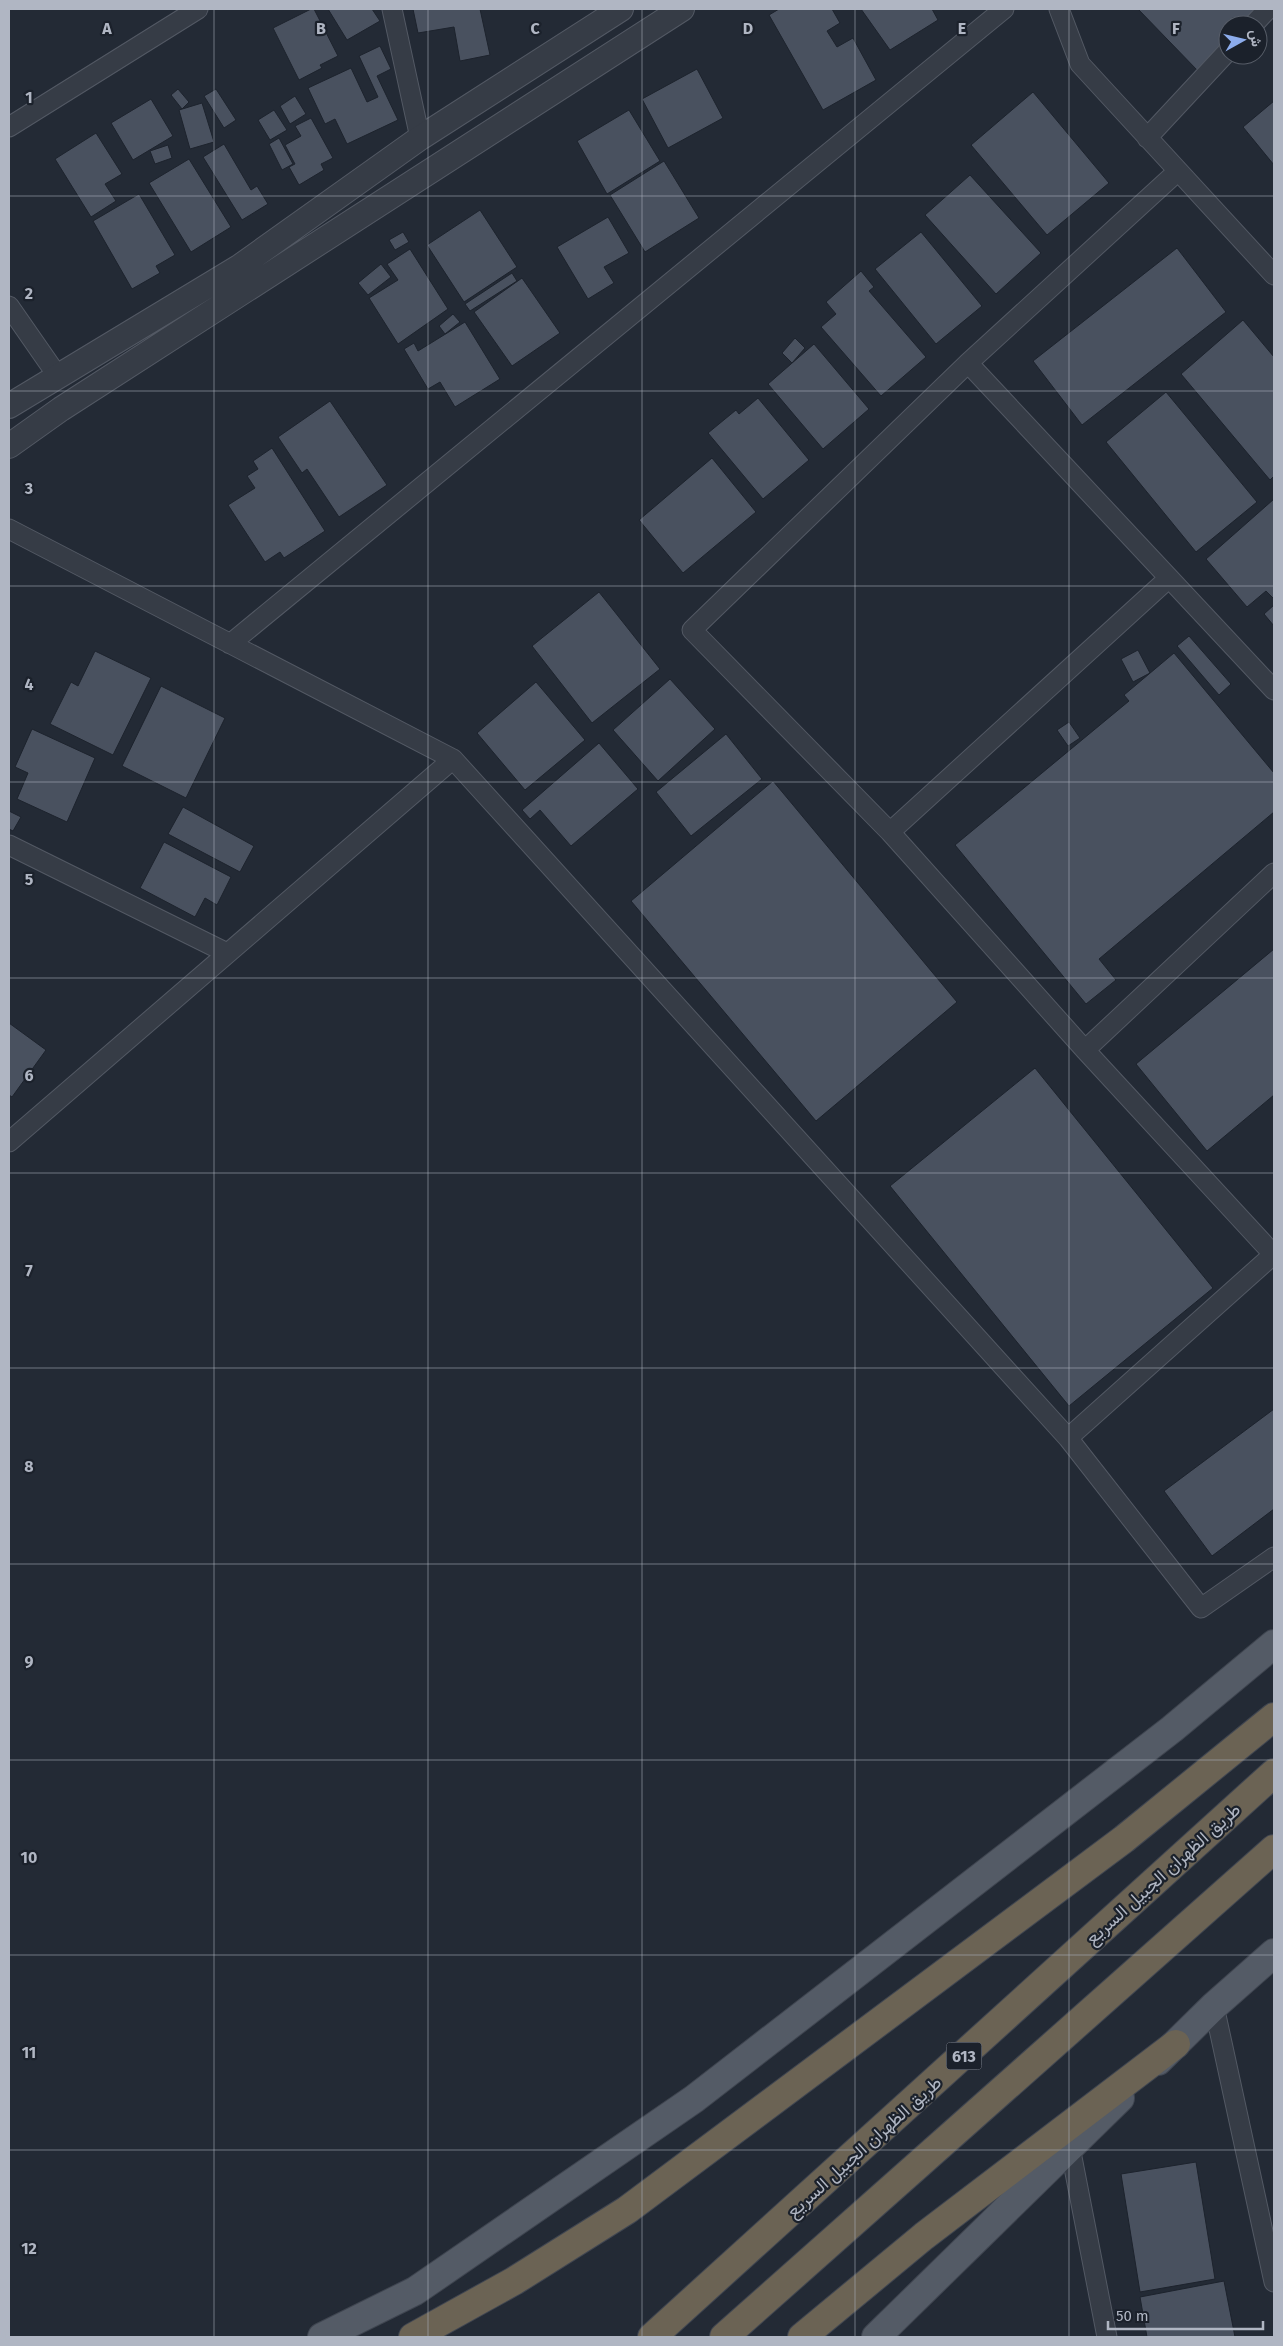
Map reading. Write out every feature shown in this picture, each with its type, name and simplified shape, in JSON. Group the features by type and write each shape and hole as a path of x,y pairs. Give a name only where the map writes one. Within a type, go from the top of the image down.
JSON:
{"highway":[{"path":"413,2337 514,2281 627,2210 1124,1839 1274,1718"},
{"name":"طريق الظهران الجبيل السريع","path":"652,2337 1274,1773"},
{"path":"724,2337 1274,1849"},
{"path":"802,2337 924,2236 1176,2044"}],"main road":[{"path":"322,2337 415,2291 694,2098 1165,1735 1274,1644"},
{"path":"876,2337 1214,2006 1274,1953"}],"street":[{"path":"9,127 198,9"},
{"path":"392,9 420,138"},
{"path":"9,406 57,375 239,266 420,138 619,9"},
{"path":"9,446 61,409 682,9"},
{"path":"230,644 1004,9"},
{"path":"1059,9 1080,64 1274,275"},
{"path":"1147,138 1218,62"},
{"path":"1068,1438 1274,1254 1085,1050 890,832 692,630 968,362 1178,171"},
{"path":"9,306 57,375"},
{"path":"968,362 1274,690"},
{"path":"9,529 453,759 1068,1438 1200,1608 1274,1557"},
{"path":"890,832 1169,578"},
{"path":"9,1142 453,759"},
{"path":"9,845 227,953"},
{"path":"1085,1050 1274,873"},
{"path":"1214,2006 1274,2282"},
{"path":"1070,2147 1107,2337"}],"building":[{"path":"314,9 338,56 320,65 322,68 299,80 273,28"},
{"path":"328,9 372,9 380,21 347,40"},
{"path":"413,9 480,9 490,55 460,61 454,27 418,33"},
{"path":"779,9 832,9 840,23 827,31 837,47 853,38 876,80 823,110 769,15"},
{"path":"861,9 932,9 938,20 890,50"},
{"path":"1138,9 1254,9 1257,12 1254,15 1218,15 1218,50 1197,70"},
{"path":"380,46 391,69 377,76 398,120 347,144 335,119 325,124 308,88 351,68 367,102 378,97 359,56"},
{"path":"697,69 723,118 668,148 642,99"},
{"path":"178,89 189,102 182,109 171,95"},
{"path":"216,89 236,120 224,128 204,96"},
{"path":"1033,92 1109,183 1047,235 971,145"},
{"path":"295,96 306,114 290,124 280,106"},
{"path":"151,99 173,136 133,160 111,123"},
{"path":"1274,101 1274,165 1243,127"},
{"path":"202,103 214,142 190,149 179,110"},
{"path":"274,110 287,130 270,140 258,120"},
{"path":"629,110 660,161 607,194 577,141"},
{"path":"311,118 333,158 321,164 324,170 299,185 289,167 295,164 285,145 301,136 295,126"},
{"path":"96,133 122,174 105,184 116,201 91,217 55,159"},
{"path":"279,138 293,164 282,170 269,144"},
{"path":"224,144 251,190 257,186 268,204 242,220 203,157"},
{"path":"168,145 172,158 155,164 150,151"},
{"path":"189,159 231,227 191,252 149,183"},
{"path":"664,161 699,218 645,252 610,195"},
{"path":"970,175 1041,253 996,294 925,215"},
{"path":"139,194 175,255 156,266 160,273 132,289 93,221"},
{"path":"480,210 517,267 464,302 427,245"},
{"path":"608,217 629,253 604,267 614,283 588,299 557,247"},
{"path":"403,232 409,242 395,250 389,240"},
{"path":"921,232 982,306 936,344 875,269"},
{"path":"1177,248 1226,312 1082,425 1033,361"},
{"path":"410,249 448,309 398,344 369,298 398,280 387,264"},
{"path":"381,264 391,277 368,295 358,283"},
{"path":"861,271 874,287 869,291 926,357 881,396 821,327 836,314 826,302"},
{"path":"512,273 517,281 470,311 465,304"},
{"path":"522,278 560,333 512,366 474,312"},
{"path":"453,314 460,322 445,334 439,326"},
{"path":"1243,320 1274,357 1274,476 1270,480 1181,374"},
{"path":"465,322 500,379 455,407 440,382 428,389 404,349 414,343 418,351"},
{"path":"795,338 805,348 792,363 782,353"},
{"path":"814,344 869,409 823,449 768,384"},
{"path":"1166,392 1257,502 1196,552 1106,442"},
{"path":"758,398 809,460 763,499 708,433 736,410 739,414"},
{"path":"330,401 387,485 339,517 307,469 302,473 278,437"},
{"path":"272,448 325,531 284,558 280,552 265,562 228,505 255,488 247,476 258,469 253,461"},
{"path":"712,458 756,512 683,573 639,520"},
{"path":"1274,499 1274,599 1266,591 1247,607 1206,559"},
{"path":"599,592 660,669 592,723 532,646"},
{"path":"1274,605 1274,626 1264,614"},
{"path":"1189,636 1231,684 1219,695 1177,646"},
{"path":"1138,650 1150,673 1133,682 1121,659"},
{"path":"95,651 151,678 113,755 50,724 71,682 78,686"},
{"path":"1174,653 1274,773 1274,812 1099,959 1116,980 1086,1004 955,845 1129,701 1124,695"},
{"path":"670,679 715,729 658,781 613,730"},
{"path":"536,682 585,740 525,790 477,733"},
{"path":"161,686 225,718 186,798 122,766"},
{"path":"1069,722 1080,738 1068,746 1057,730"},
{"path":"32,729 95,758 67,822 17,799 28,773 15,767"},
{"path":"726,734 762,779 691,836 656,792"},
{"path":"599,743 638,789 571,846 540,810 530,819 522,810"},
{"path":"773,781 957,1002 816,1121 631,901"},
{"path":"183,807 254,846 240,872 168,834"},
{"path":"9,811 21,817 13,831 9,829"},
{"path":"164,842 231,877 217,905 205,898 195,917 140,888"},
{"path":"1274,949 1274,1095 1207,1151 1136,1064"},
{"path":"9,1023 46,1050 12,1097 9,1095"},
{"path":"1035,1068 1213,1288 1069,1406 890,1186"},
{"path":"1274,1409 1274,1509 1212,1556 1164,1491"},
{"path":"1196,2162 1215,2279 1140,2292 1121,2174"},
{"path":"1224,2281 1235,2337 1147,2337 1140,2297"}]}
